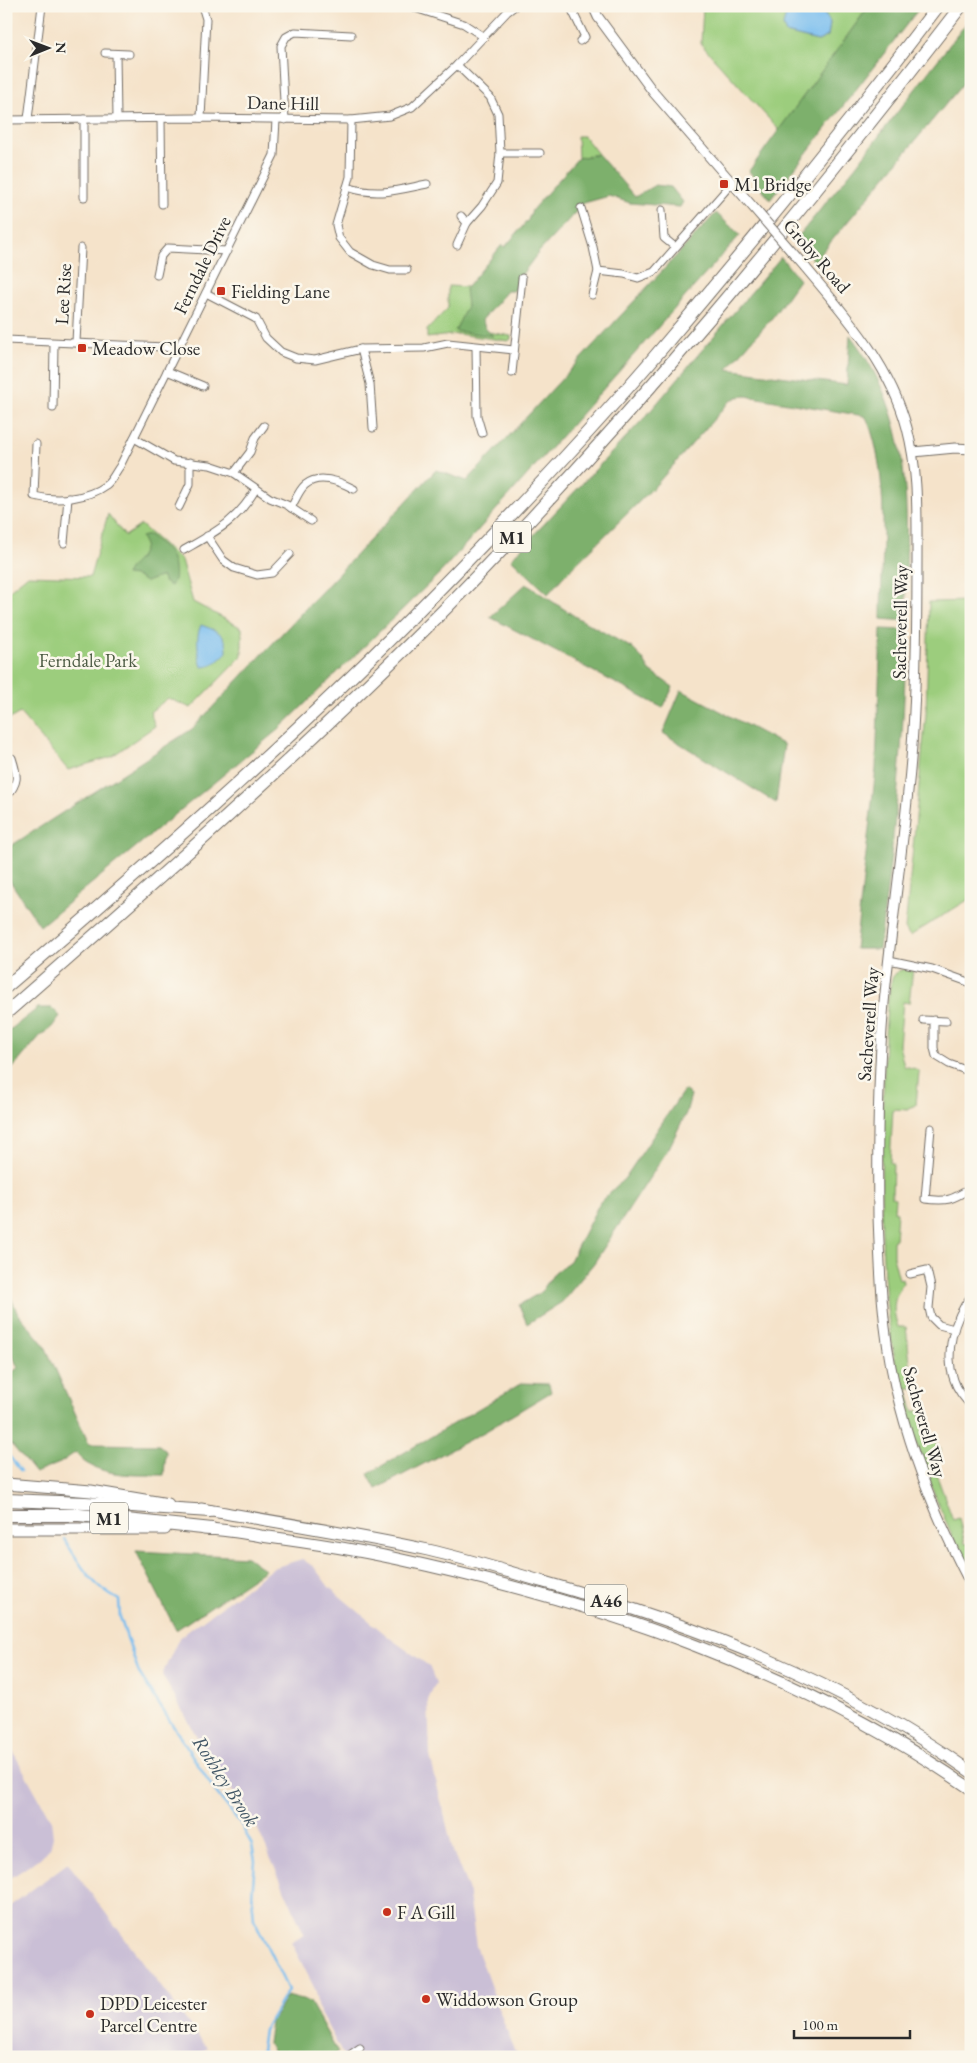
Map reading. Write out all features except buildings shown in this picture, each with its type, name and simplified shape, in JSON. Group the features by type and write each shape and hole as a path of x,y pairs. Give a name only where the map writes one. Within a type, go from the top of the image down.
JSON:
{"highway":[{"name":"M1","path":"6,986 151,863 241,781 408,620 523,501 649,363 867,100 938,6"},
{"name":"M1","path":"6,1013 170,870 345,707 449,604 595,450 681,352 806,202 961,6"},
{"path":"6,1484 91,1490 210,1511"},
{"name":"M1","path":"6,1500 210,1511"},
{"name":"A46","path":"210,1511 301,1525 430,1550 591,1595 688,1627 767,1658 824,1684 910,1732 971,1772"},
{"name":"M1","path":"6,1515 79,1515 212,1529"},
{"path":"6,1529 212,1529"},
{"name":"A46","path":"212,1529 300,1541 439,1568 546,1596 698,1645 776,1678 836,1707 898,1742 971,1789"}],"street":[{"path":"28,119 42,6"},
{"path":"201,118 206,19 202,6"},
{"name":"Dane Hill","path":"6,120 201,118 351,120 390,116 412,108 457,66 507,12 516,6"},
{"path":"570,6 586,37 580,41"},
{"name":"Groby Road","path":"593,6 598,17 654,93 804,268 840,307 872,351 896,393 913,452"},
{"path":"415,8 464,24 484,37"},
{"path":"285,120 280,46 286,37 294,32 351,35"},
{"path":"105,53 129,54"},
{"path":"116,54 117,119"},
{"path":"457,66 490,97 498,114 500,153 497,183 482,206 467,223 457,245"},
{"path":"84,119 84,197"},
{"path":"161,119 162,204"},
{"name":"Ferndale Drive","path":"36,444 34,496 45,499 84,496 107,484 120,466 274,155 276,120"},
{"path":"351,120 350,177 336,225 339,238 350,252 373,265 390,270 406,270"},
{"path":"500,153 540,153"},
{"path":"598,271 624,274 638,278 654,272 732,183"},
{"path":"347,187 364,192 387,192 427,184"},
{"path":"582,208 598,271 592,295"},
{"path":"662,210 664,238 675,248"},
{"path":"461,216 467,223"},
{"name":"Lee Rise","path":"76,342 82,248"},
{"path":"157,275 161,256 168,248 227,251"},
{"path":"512,373 522,278"},
{"path":"206,293 256,318 266,338 280,352 296,358 315,360 361,348 424,348 448,343 476,348 514,350"},
{"path":"6,340 165,347 178,351"},
{"path":"53,408 54,343"},
{"path":"361,348 370,384 373,428"},
{"path":"476,348 477,416 482,433"},
{"path":"167,371 203,386"},
{"path":"234,473 250,452 255,438 264,426"},
{"path":"134,438 174,460 210,465 234,473 256,490 291,508 311,521"},
{"path":"913,452 954,448 971,449"},
{"name":"Sacheverell Way","path":"913,452 918,495 914,717 882,1034 878,1140 880,1268 884,1325 895,1386 913,1446 938,1516 971,1585"},
{"path":"179,507 190,484 190,462"},
{"path":"291,508 304,486 309,482 331,479 354,489"},
{"path":"184,550 234,519 245,508 256,490"},
{"path":"64,543 68,498"},
{"path":"207,536 223,560 234,568 257,575 272,573 290,554"},
{"path":"6,798 14,788 17,775 12,758"},
{"path":"889,960 932,969 971,983"},
{"path":"923,1020 946,1021"},
{"path":"934,1020 934,1048 936,1056 949,1064 971,1072"},
{"path":"931,1128 925,1199 944,1201 954,1198 971,1188"},
{"path":"910,1274 927,1270 930,1287 929,1308 932,1317 939,1325 954,1329"},
{"path":"971,1296 964,1305 954,1329 950,1358 951,1368 959,1390 971,1406"},
{"path":"347,2057 360,2048"}],"shaded area":[{"path":"302,1559 314,1567 329,1587 391,1639 429,1666 436,1683 428,1700 430,1756 454,1855 468,1888 476,1946 518,2057 344,2057 317,2006 316,1991 291,1942 304,1934 256,1825 225,1780 217,1772 162,1675 179,1638 273,1568"},
{"path":"6,1739 51,1820 53,1837 50,1848 39,1859 6,1881"},
{"path":"68,1863 207,2048 196,2057 6,2057 6,1909"}],"green space":[{"path":"703,6 869,6 779,130 701,44","holes":["792,7 801,7 825,13 830,23 828,36 818,41 786,33 787,10"]},
{"path":"869,6 921,6 770,200 749,171"},
{"path":"971,17 971,74 814,262 797,238 855,167"},
{"path":"577,136 584,136 598,154 578,158"},
{"path":"598,154 635,197 655,185 671,187 683,202 680,207 630,203 609,196 584,203 538,253 520,277 517,288 513,291 507,291 482,320 486,329 493,336 455,331 467,306 465,289 502,245 505,247 528,220 532,210 578,158"},
{"path":"716,213 740,235 441,572 279,729 40,926 6,875 6,849 192,729 436,470 467,481"},
{"path":"781,257 799,280 772,318 727,369 847,385 850,335 872,369 888,403 898,437 904,472 906,508 906,621 881,619 882,492 879,466 867,419 864,416 746,396 737,397 729,402 655,486 548,594 511,559 647,415"},
{"path":"448,286 467,287 465,289 477,330 511,336 511,339 508,341 458,334 427,338 427,330 448,308"},
{"name":"Ferndale Park","path":"108,514 125,536 141,525 181,560 193,602 242,628 242,656 191,708 168,698 150,712 155,726 111,757 68,770 20,713 6,721 6,593 28,575 90,577"},
{"path":"149,535 166,549 171,557 175,575 171,586 164,582 162,576 146,582 136,576 126,575 143,551 145,545 141,537"},
{"path":"526,584 576,617 632,648 642,658 650,671 673,687 663,708 490,617"},
{"path":"971,601 971,898 910,936 905,929 926,714 929,602"},
{"path":"881,629 906,630 898,790 879,949 855,949 876,768"},
{"path":"681,690 784,745 776,803 663,733"},
{"path":"908,968 913,969 909,1003 903,1002 899,1045 904,1066 916,1069 919,1072 916,1105 908,1108 908,1110 893,1109 890,1163 893,1163 892,1197 895,1198 894,1211 897,1212 893,1256 899,1279 902,1278 903,1283 895,1299 895,1315 898,1327 906,1327 913,1388 907,1388 913,1411 921,1411 932,1436 941,1450 939,1462 934,1468 953,1520 959,1518 965,1544 971,1543 971,1575 946,1522 915,1440 900,1383 889,1325 883,1261 881,1196 886,1023 892,978 898,971"},
{"path":"38,1008 52,1008 60,1016 6,1076 6,1033"},
{"path":"684,1090 691,1095 686,1113 669,1148 594,1263 562,1302 527,1324 519,1305 541,1292 555,1272 570,1261 600,1202 625,1178"},
{"path":"6,1286 17,1312 45,1346 89,1444 159,1445 166,1451 164,1475 124,1474 104,1471 85,1462 76,1452 60,1463 35,1473 12,1445 6,1443 6,1376 18,1368 6,1340"},
{"path":"522,1383 549,1384 551,1392 486,1431 376,1489 368,1474"},
{"path":"136,1551 247,1557 265,1570 176,1630"},
{"path":"287,1996 310,2002 338,2053 329,2057 275,2057 268,2043 271,2022"}],"water":[{"path":"792,7 814,9 824,14 830,23 828,36 818,41 786,33 783,26 787,10"},
{"path":"201,625 220,634 227,646 227,652 219,660 206,667 202,667 199,657 198,635"}],"waterway":[{"name":"Rothley Brook","path":"6,1456 9,1456 21,1471"},
{"name":"Rothley Brook","path":"64,1539 93,1581 119,1600 120,1617 139,1673 215,1791 240,1823 252,1845 255,1861 252,1897 254,1919 288,1990 264,2030 261,2050 268,2057"}],"place":[{"name":"M1 Bridge","path":"724,184"},
{"name":"Fielding Lane","path":"221,291"},
{"name":"Meadow Close","path":"82,348"},
{"name":"F A Gill","path":"387,1912"},
{"name":"Widdowson Group","path":"426,1999"},
{"name":"DPD Leicester Parcel Centre","path":"90,2014"}]}
